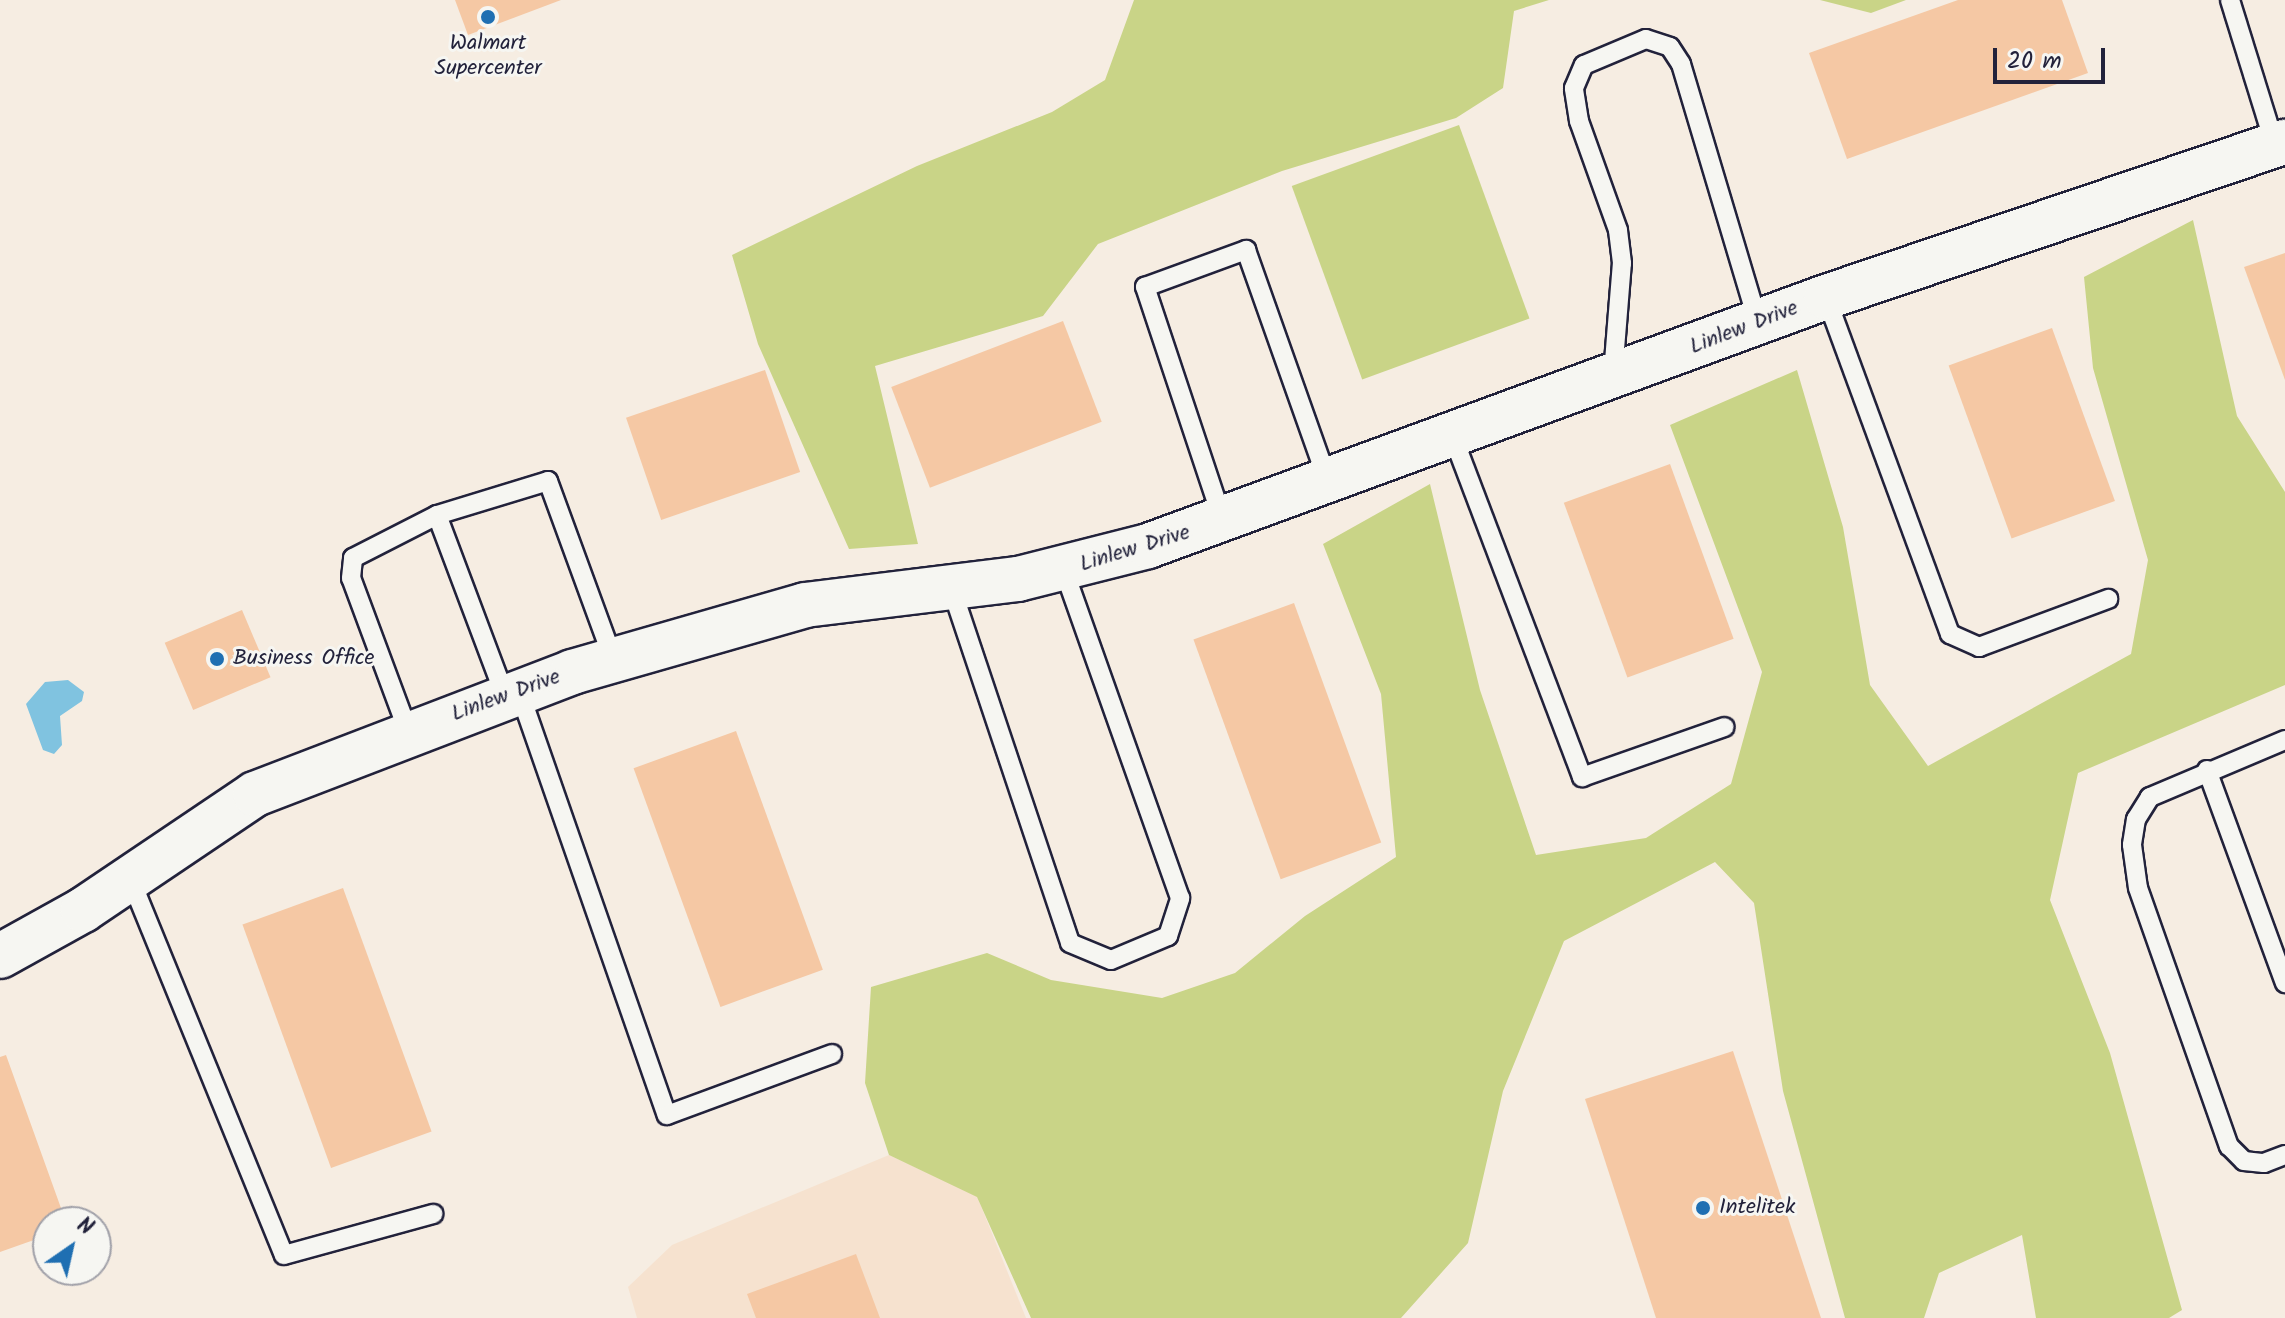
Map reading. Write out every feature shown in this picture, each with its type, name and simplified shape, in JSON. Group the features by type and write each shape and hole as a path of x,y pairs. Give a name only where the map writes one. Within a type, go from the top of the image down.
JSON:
{"street":[{"name":"Linlew Drive","path":"0,956 130,878 255,794 408,731 613,659 805,605 1064,571 1223,522 1826,297 2280,143"}],"lane":[{"path":"2230,0 2280,143"},
{"path":"1612,377 1622,263 1618,230 1579,121 1574,88 1584,65 1646,39 1670,47 1681,64 1758,322"},
{"path":"1223,522 1145,287 1246,250 1329,483"},
{"path":"1826,297 1950,634 1979,647 2108,599"},
{"path":"1453,437 1582,777 1725,727"},
{"path":"408,731 351,578 353,558 437,515 548,481 613,659"},
{"path":"437,515 512,694 667,1115 832,1054"},
{"path":"951,586 1070,943 1111,960 1168,936 1180,898 1064,571"},
{"path":"2285,740 2207,770 2150,797 2136,819 2132,845 2138,888 2229,1146 2244,1161 2264,1163 2285,1155"},
{"path":"2207,770 2285,983"},
{"path":"130,878 284,1255 433,1214"}],"shaded area":[{"path":"889,1155 977,1196 1026,1318 637,1318 628,1287 672,1245"}],"green space":[{"path":"1134,0 1549,0 1514,11 1503,88 1456,118 1282,171 1098,244 1043,316 875,366 918,544 849,549 758,344 732,255 917,166 1052,112 1105,80"},
{"path":"1820,0 1906,0 1871,13"},
{"path":"1459,125 1529,319 1362,379 1292,186"},
{"path":"2193,220 2237,416 2285,492 2285,685 2078,773 2050,900 2110,1053 2182,1310 2169,1318 2036,1318 2022,1235 1939,1273 1924,1318 1845,1318 1783,1091 1754,903 1715,862 1564,941 1503,1091 1468,1243 1401,1318 1031,1318 977,1197 889,1155 865,1083 871,987 987,953 1051,980 1162,998 1235,973 1305,916 1396,857 1381,694 1323,544 1430,484 1480,690 1536,855 1646,838 1731,784 1762,672 1670,425 1797,370 1843,527 1870,685 1928,766 2131,654 2148,560 2093,368 2084,277"}],"water":[{"path":"68,680 84,692 82,701 60,716 62,745 54,754 43,750 26,704 45,682"}],"building":[{"name":"Walmart Supercenter","path":"455,0 561,0 468,35"},
{"path":"1958,0 2062,0 2088,73 1847,159 1809,53"},
{"path":"2285,253 2285,380 2244,267"},
{"path":"1063,321 1102,422 930,488 891,387"},
{"path":"2052,328 2115,501 2012,539 1949,366"},
{"path":"765,370 800,472 661,520 626,418"},
{"path":"1670,464 1734,639 1627,677 1564,503"},
{"path":"1294,603 1381,843 1281,879 1193,640"},
{"name":"Business Office","path":"242,610 271,677 193,710 165,643"},
{"path":"736,731 823,970 720,1007 634,768"},
{"path":"343,888 432,1131 331,1168 242,925"},
{"name":"Intelitek","path":"1733,1051 1821,1318 1656,1318 1585,1099"},
{"path":"6,1055 60,1206 32,1206 32,1241 0,1252 0,1057"},
{"path":"856,1254 880,1318 756,1318 747,1294"}],"place":[{"name":"Walmart Supercenter","path":"488,17"},
{"name":"Business Office","path":"217,659"},
{"name":"Intelitek","path":"1703,1208"}]}
